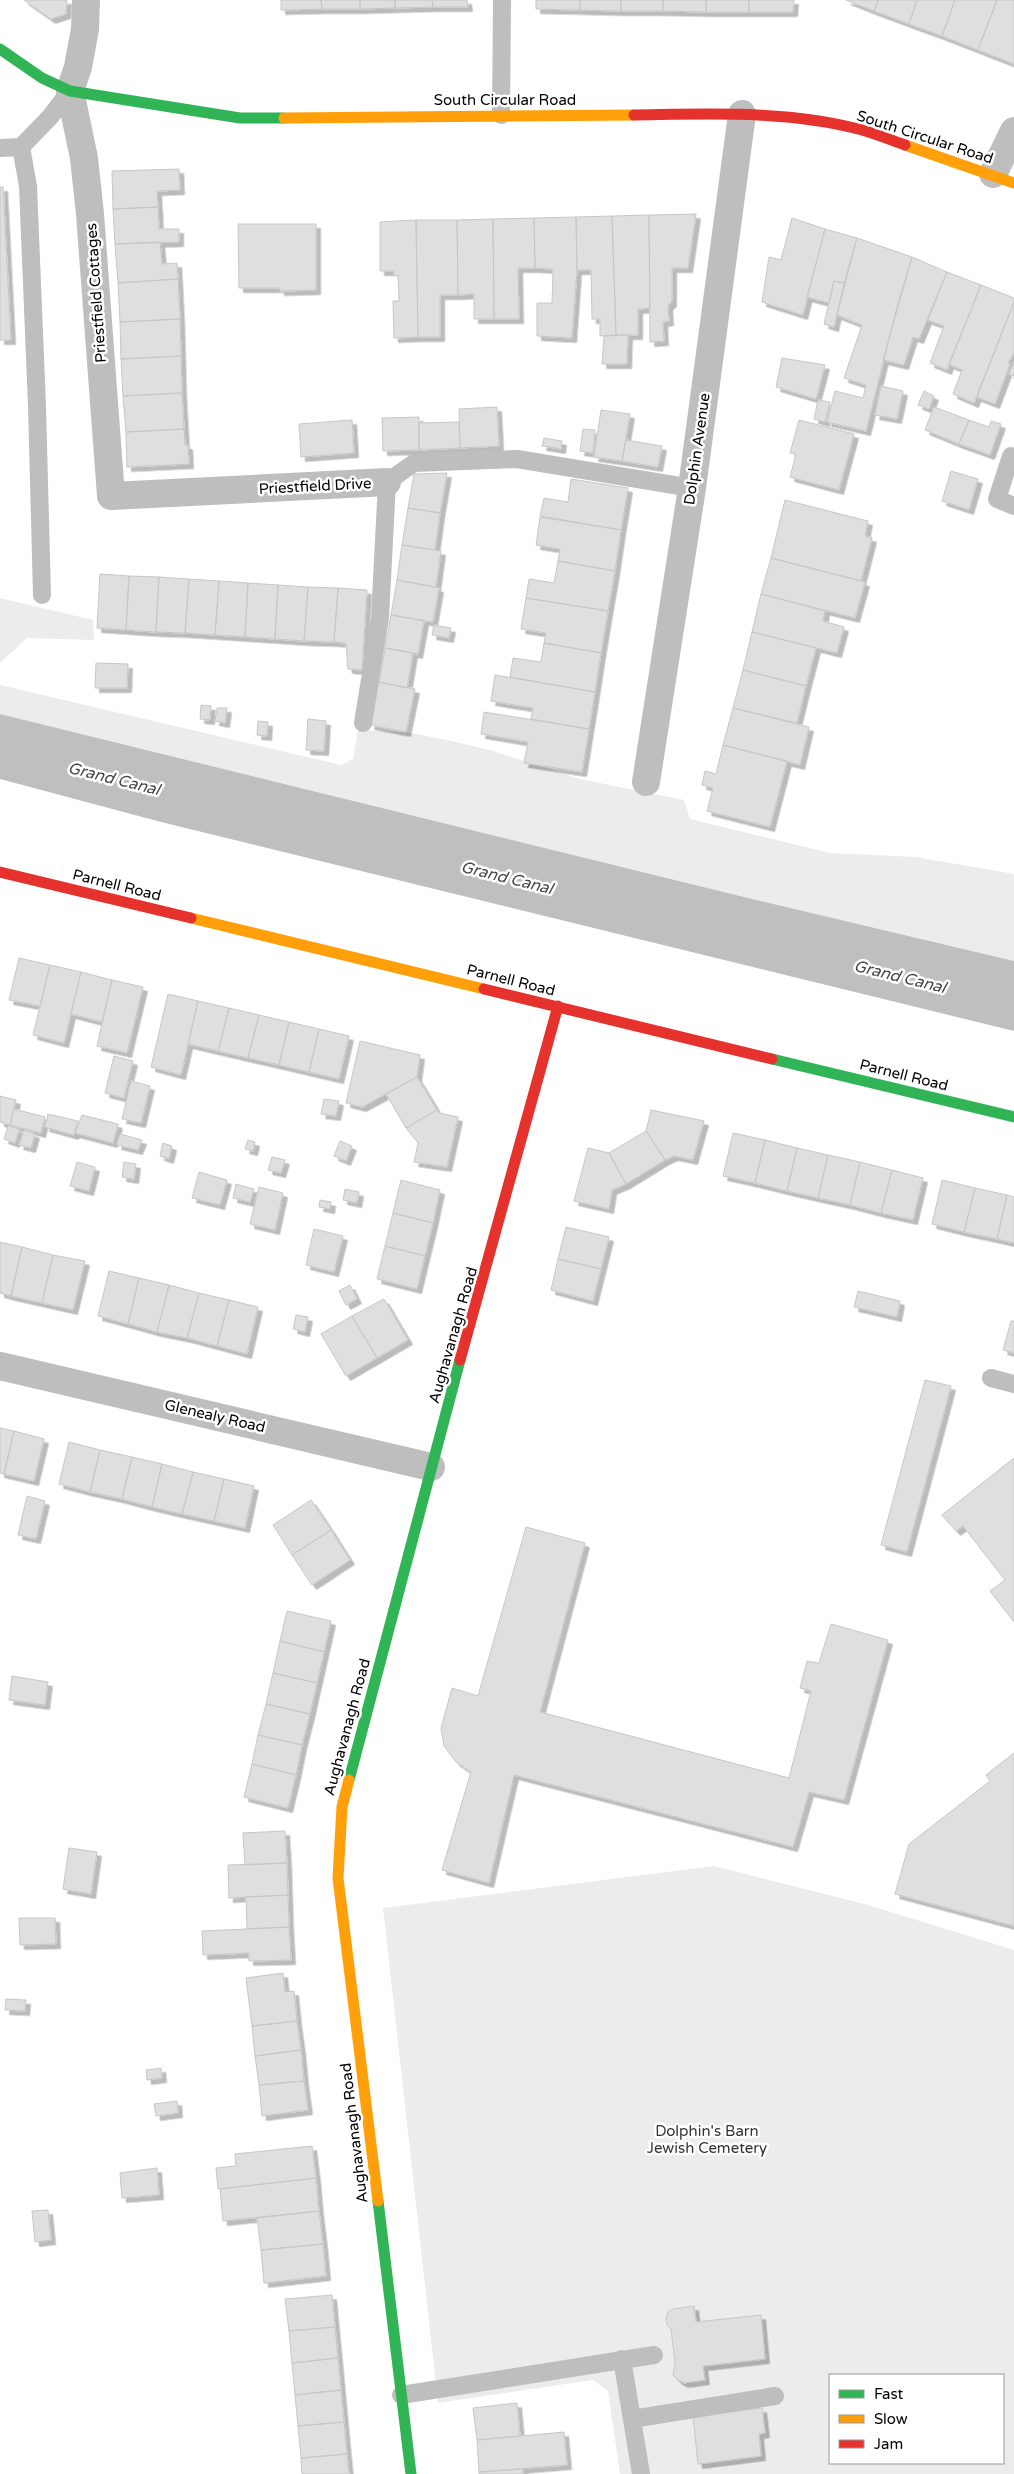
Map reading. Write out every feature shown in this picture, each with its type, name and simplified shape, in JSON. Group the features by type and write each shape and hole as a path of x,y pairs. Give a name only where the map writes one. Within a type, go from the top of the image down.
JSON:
{"main road":[{"name":"South Circular Road","path":"0,49 42,78 70,90 240,118 742,114 806,120 861,130 1004,178"},
{"name":"Parnell Road","path":"0,872 1014,1116"},
{"name":"Aughavanagh Road","path":"411,2474 338,1878 342,1807 431,1467 558,1006"}],"street":[{"path":"70,90 78,67 85,29 86,0"},
{"name":"Priestfield Cottages","path":"70,90 84,158 90,214 110,496"},
{"name":"Dolphin Avenue","path":"646,782 692,488 742,114"},
{"path":"1004,178 1014,131"},
{"name":"Priestfield Drive","path":"110,496 386,482"},
{"name":"Glenealy Road","path":"0,1366 431,1467"}],"lane":[{"path":"501,115 502,0"},
{"path":"0,148 21,147 50,117 70,90"},
{"path":"21,147 28,186 42,595"},
{"path":"1011,456 997,499 1014,506"},
{"name":"Priestfield Drive","path":"386,482 414,463 517,459 692,488"},
{"path":"363,723 380,618 386,482"},
{"path":"991,1378 1014,1384"},
{"path":"401,2395 654,2355"},
{"path":"622,2360 641,2474"},
{"path":"632,2419 775,2396"}],"green space":[{"path":"0,598 93,620 94,640 27,638 0,663"},
{"path":"0,685 341,765 353,759 358,730 406,732 493,751 580,779 684,800 690,819 830,853 916,857 1014,874 1014,961 744,897 0,714"},
{"name":"Dolphin's Barn Jewish Cemetery","path":"714,1866 868,1905 1014,1950 1014,2474 620,2474 608,2391 593,2380 438,2403 383,1908"}],"water":[{"name":"Grand Canal","path":"0,714 744,897 1014,961 1014,1031 161,822 0,779"}],"building":[{"path":"24,0 67,0 66,14 51,19"},
{"path":"281,0 321,0 322,9 281,10"},
{"path":"321,0 360,0 360,9 322,9"},
{"path":"360,0 395,0 395,8 360,9"},
{"path":"395,0 432,0 433,7 395,8"},
{"path":"432,0 467,0 468,7 433,7"},
{"path":"536,0 580,0 580,10 536,9"},
{"path":"580,0 621,0 621,11 580,10"},
{"path":"621,0 663,0 663,11 621,11"},
{"path":"663,0 706,0 706,12 663,11"},
{"path":"706,0 749,0 749,12 706,12"},
{"path":"749,0 794,0 793,12 749,12"},
{"path":"846,0 878,0 874,11"},
{"path":"878,0 917,0 909,24 874,11"},
{"path":"917,0 955,0 942,36 909,24"},
{"path":"955,0 997,0 978,50 942,36"},
{"path":"997,0 1014,0 1014,64 978,50"},
{"path":"179,169 180,190 157,191 158,207 113,209 112,171"},
{"path":"0,187 3,187 11,340 0,340"},
{"path":"158,207 159,229 179,229 179,242 115,244 113,209"},
{"path":"696,214 688,268 672,268 672,302 668,306 669,321 663,322 664,341 650,342 649,215"},
{"path":"649,215 650,308 638,309 638,335 616,335 612,216"},
{"path":"612,216 616,335 600,336 600,319 592,319 591,270 577,270 576,217"},
{"path":"576,217 577,270 572,338 537,336 537,303 552,303 553,273 552,269 535,268 534,218"},
{"path":"534,218 535,268 518,268 519,319 494,319 493,219"},
{"path":"792,218 825,229 803,315 762,302 769,257 781,260"},
{"path":"493,219 494,319 474,319 474,294 458,295 457,220"},
{"path":"416,220 457,220 458,295 440,295 440,337 418,337"},
{"path":"416,220 418,337 394,338 393,301 399,301 398,275 394,275 394,271 380,271 380,222"},
{"path":"238,224 316,224 316,290 280,291 280,288 239,288"},
{"path":"825,229 857,238 844,283 834,281 829,303 807,297"},
{"path":"857,238 912,257 897,307 866,431 827,422 835,391 863,398 866,385 844,378 862,325 837,315"},
{"path":"160,242 162,264 177,263 178,279 118,283 115,244"},
{"path":"912,257 947,272 919,339 913,337 904,365 883,360"},
{"path":"947,272 981,285 947,370 930,363 944,326 928,320"},
{"path":"178,279 180,319 120,322 118,283"},
{"path":"834,281 844,283 834,327 824,324"},
{"path":"981,285 1014,298 1014,302 974,403 953,394 962,370 949,364"},
{"path":"1014,302 1014,353 1008,363 1010,364 995,404 977,397"},
{"path":"180,319 181,356 121,359 120,322"},
{"path":"628,335 627,364 602,364 604,336"},
{"path":"181,356 182,393 123,396 121,359"},
{"path":"782,358 825,365 816,399 776,387"},
{"path":"1014,362 1014,376 1009,374"},
{"path":"881,386 903,391 897,419 875,415"},
{"path":"924,391 934,396 929,409 918,405"},
{"path":"182,393 184,429 126,432 123,396"},
{"path":"818,400 830,402 825,422 814,419"},
{"path":"497,407 499,446 460,448 459,409"},
{"path":"934,407 969,420 959,444 925,430"},
{"path":"601,410 630,414 622,461 594,457"},
{"path":"419,417 419,450 383,451 382,418"},
{"path":"352,420 354,453 301,457 299,424"},
{"path":"799,420 854,434 839,490 790,477 796,454 790,453"},
{"path":"969,420 989,427 991,421 1001,424 990,455 959,444"},
{"path":"459,422 460,448 419,450 419,423"},
{"path":"184,429 185,445 188,445 189,464 127,467 126,432"},
{"path":"583,429 595,430 593,453 580,451"},
{"path":"544,438 562,441 561,449 542,446"},
{"path":"626,440 662,446 658,467 622,461"},
{"path":"951,471 978,479 969,510 942,501"},
{"path":"447,473 440,513 408,508 414,474"},
{"path":"571,479 628,488 621,530 540,516 544,498 568,502"},
{"path":"785,500 868,521 865,536 872,538 861,581 771,558"},
{"path":"408,508 440,513 435,550 402,545"},
{"path":"540,517 621,530 615,571 558,561 560,549 536,545"},
{"path":"402,545 441,551 436,587 397,580"},
{"path":"771,558 865,582 855,618 761,594"},
{"path":"558,561 615,571 608,611 526,598 529,579 554,583"},
{"path":"100,574 129,576 126,630 97,628"},
{"path":"129,576 159,577 156,632 126,630"},
{"path":"159,577 189,579 185,633 156,632"},
{"path":"189,579 219,581 215,635 185,633"},
{"path":"397,580 439,588 433,622 391,615"},
{"path":"219,581 248,583 245,637 215,635"},
{"path":"248,583 278,585 275,639 245,637"},
{"path":"278,585 308,587 304,641 275,639"},
{"path":"308,587 338,588 334,642 304,641"},
{"path":"338,588 367,590 362,670 348,669 346,643 334,642"},
{"path":"761,594 825,611 823,621 844,627 837,653 752,632"},
{"path":"526,598 608,611 601,653 544,643 546,633 521,629"},
{"path":"391,615 424,621 418,654 385,648"},
{"path":"434,625 451,628 449,638 432,635"},
{"path":"752,632 816,648 806,686 743,670"},
{"path":"544,643 601,653 595,692 510,677 513,658 541,662"},
{"path":"385,648 413,653 407,688 379,682"},
{"path":"96,663 128,664 127,688 95,688"},
{"path":"743,670 806,686 797,723 733,708"},
{"path":"495,675 595,692 589,729 531,719 533,708 491,701"},
{"path":"379,682 415,689 406,732 370,725"},
{"path":"201,705 211,706 210,720 200,719"},
{"path":"217,708 227,708 225,723 215,721"},
{"path":"733,708 809,727 800,765 723,745"},
{"path":"484,712 589,729 582,772 524,763 528,742 481,734"},
{"path":"308,719 326,721 324,751 306,750"},
{"path":"258,721 268,722 267,736 257,735"},
{"path":"723,745 787,761 770,827 707,811 713,788 702,785 705,771 716,774"},
{"path":"19,958 50,965 40,1006 9,1000"},
{"path":"50,965 81,972 64,1043 33,1035"},
{"path":"81,972 112,980 102,1022 71,1014"},
{"path":"112,980 143,987 127,1053 97,1046"},
{"path":"168,994 198,1001 181,1075 151,1067"},
{"path":"198,1001 229,1008 218,1051 188,1044"},
{"path":"229,1008 259,1015 248,1058 218,1051"},
{"path":"259,1015 289,1022 279,1065 248,1058"},
{"path":"289,1022 319,1029 309,1072 279,1065"},
{"path":"319,1029 349,1036 339,1079 309,1072"},
{"path":"360,1041 420,1055 417,1077 362,1107 346,1103"},
{"path":"114,1056 133,1061 124,1098 105,1093"},
{"path":"417,1077 437,1110 406,1128 386,1094"},
{"path":"131,1081 150,1086 141,1123 122,1119"},
{"path":"0,1096 16,1100 10,1125 0,1122"},
{"path":"324,1099 339,1101 336,1116 321,1114"},
{"path":"14,1109 45,1117 41,1133 10,1125"},
{"path":"437,1110 439,1113 458,1117 447,1167 414,1162 418,1143 406,1128"},
{"path":"651,1110 704,1121 693,1160 674,1156 665,1160 646,1131"},
{"path":"48,1114 78,1121 74,1135 45,1127"},
{"path":"82,1115 118,1124 113,1143 75,1133"},
{"path":"8,1126 19,1129 15,1143 4,1139"},
{"path":"24,1130 35,1134 31,1148 19,1145"},
{"path":"646,1131 665,1160 626,1184 609,1153"},
{"path":"733,1133 765,1140 755,1183 723,1176"},
{"path":"120,1134 142,1140 138,1150 117,1145"},
{"path":"248,1140 255,1142 253,1151 245,1149"},
{"path":"765,1140 797,1148 787,1191 755,1183"},
{"path":"340,1141 352,1146 346,1161 334,1156"},
{"path":"163,1143 172,1146 169,1159 160,1156"},
{"path":"588,1148 609,1153 626,1184 612,1190 609,1209 574,1201"},
{"path":"797,1148 828,1155 818,1198 787,1191"},
{"path":"828,1155 860,1162 850,1205 818,1198"},
{"path":"272,1157 285,1160 281,1173 268,1170"},
{"path":"77,1162 95,1167 89,1191 70,1186"},
{"path":"124,1162 136,1164 134,1179 122,1177"},
{"path":"860,1162 892,1170 881,1213 850,1205"},
{"path":"892,1170 923,1178 913,1220 881,1213"},
{"path":"199,1172 227,1180 220,1205 192,1198"},
{"path":"401,1180 440,1190 433,1223 393,1213"},
{"path":"942,1180 975,1188 964,1232 932,1224"},
{"path":"236,1184 254,1189 250,1202 233,1198"},
{"path":"259,1187 283,1193 275,1230 250,1224"},
{"path":"975,1188 1007,1195 997,1239 964,1232"},
{"path":"345,1189 359,1192 357,1203 343,1200"},
{"path":"1007,1195 1014,1197 1014,1243 997,1239"},
{"path":"320,1200 331,1202 330,1209 319,1207"},
{"path":"393,1213 433,1223 425,1256 385,1246"},
{"path":"566,1227 609,1237 601,1269 558,1259"},
{"path":"314,1229 343,1236 334,1272 306,1265"},
{"path":"0,1242 22,1247 11,1296 0,1293"},
{"path":"385,1246 425,1256 417,1289 377,1279"},
{"path":"22,1247 53,1255 42,1303 11,1296"},
{"path":"53,1255 85,1261 73,1310 42,1303"},
{"path":"558,1259 601,1269 593,1301 551,1290"},
{"path":"109,1271 139,1278 128,1324 98,1316"},
{"path":"139,1278 169,1285 157,1332 128,1324"},
{"path":"169,1285 199,1293 187,1338 157,1332"},
{"path":"350,1285 357,1299 346,1305 339,1291"},
{"path":"858,1291 900,1301 897,1317 854,1307"},
{"path":"199,1293 229,1300 217,1346 187,1338"},
{"path":"384,1299 408,1340 377,1358 352,1316"},
{"path":"229,1300 258,1307 247,1354 217,1346"},
{"path":"296,1315 308,1317 305,1332 293,1329"},
{"path":"352,1316 377,1358 346,1376 321,1334"},
{"path":"1011,1321 1014,1321 1014,1353 1003,1350"},
{"path":"925,1380 951,1386 907,1552 881,1545"},
{"path":"0,1428 14,1431 4,1474 0,1473"},
{"path":"14,1431 44,1439 34,1481 4,1474"},
{"path":"69,1442 100,1450 90,1492 59,1484"},
{"path":"100,1450 132,1457 122,1499 90,1492"},
{"path":"132,1457 162,1464 152,1507 122,1499"},
{"path":"1014,1458 1014,1622 990,1591 1005,1580 963,1526 956,1531 942,1515"},
{"path":"162,1464 193,1472 182,1514 152,1507"},
{"path":"193,1472 224,1479 214,1521 182,1514"},
{"path":"224,1479 254,1486 245,1528 214,1521"},
{"path":"27,1496 45,1501 36,1539 18,1535"},
{"path":"311,1500 331,1530 292,1555 273,1525"},
{"path":"526,1527 585,1543 540,1712 789,1778 811,1691 800,1688 807,1661 819,1663 831,1624 888,1640 844,1800 809,1792 793,1847 514,1775 489,1883 442,1870 471,1772 456,1762 444,1746 441,1728 452,1688 478,1696"},
{"path":"331,1530 350,1560 312,1585 292,1555"},
{"path":"287,1611 331,1621 324,1652 280,1641"},
{"path":"280,1641 324,1652 317,1683 273,1673"},
{"path":"273,1673 317,1683 310,1714 266,1704"},
{"path":"12,1676 48,1682 45,1705 9,1700"},
{"path":"266,1704 310,1714 302,1745 258,1735"},
{"path":"258,1735 302,1745 296,1775 252,1764"},
{"path":"1014,1753 1014,1926 895,1894 909,1844 990,1781 986,1775"},
{"path":"252,1764 296,1775 288,1808 244,1797"},
{"path":"285,1831 287,1863 245,1865 243,1833"},
{"path":"69,1848 97,1852 91,1894 63,1889"},
{"path":"287,1863 288,1895 229,1898 228,1865"},
{"path":"288,1895 289,1927 247,1929 246,1897"},
{"path":"19,1918 55,1918 56,1944 20,1945"},
{"path":"289,1927 291,1960 249,1961 249,1953 203,1955 202,1931"},
{"path":"283,1973 285,1992 294,1991 297,2021 252,2026 246,1978"},
{"path":"6,1999 26,2000 25,2011 5,2010"},
{"path":"297,2021 301,2050 255,2056 252,2026"},
{"path":"301,2050 304,2081 259,2085 255,2056"},
{"path":"161,2068 162,2078 147,2080 146,2070"},
{"path":"304,2081 308,2110 262,2116 259,2085"},
{"path":"177,2101 178,2113 156,2116 154,2104"},
{"path":"312,2146 316,2178 218,2189 216,2168 236,2166 235,2154"},
{"path":"157,2168 159,2195 122,2198 120,2173"},
{"path":"316,2178 319,2211 223,2221 220,2189"},
{"path":"48,2210 51,2240 35,2242 32,2211"},
{"path":"319,2211 323,2244 261,2250 257,2218"},
{"path":"323,2244 326,2276 264,2283 261,2250"},
{"path":"332,2295 335,2327 289,2331 285,2299"},
{"path":"694,2306 696,2322 761,2315 765,2359 703,2366 705,2380 684,2383 678,2380 673,2375 675,2363 671,2329 667,2325 666,2318 668,2312 673,2309"},
{"path":"335,2327 338,2358 292,2363 289,2331"},
{"path":"338,2358 341,2390 295,2395 292,2363"},
{"path":"341,2390 344,2422 298,2426 295,2395"},
{"path":"517,2403 520,2436 477,2440 473,2408"},
{"path":"762,2408 765,2433 759,2434 761,2456 698,2464 693,2416"},
{"path":"344,2422 347,2454 301,2458 298,2426"},
{"path":"564,2432 567,2465 479,2472 477,2440"},
{"path":"347,2454 349,2474 302,2474 301,2458"},
{"path":"523,2469 523,2474 479,2474 479,2472"}],"traffic: fast":[{"path":"0,49 42,78 70,91 240,118 284,118"},
{"path":"772,1059 1014,1117"},
{"path":"349,1780 460,1360"},
{"path":"378,2201 411,2474"}],"traffic: slow":[{"path":"284,118 634,115"},
{"path":"905,145 1014,183"},
{"path":"191,918 484,989"},
{"path":"349,1780 342,1807 338,1878 378,2201"}],"traffic: jam":[{"path":"634,115 748,115 806,119 862,130 905,145"},
{"path":"0,872 191,918"},
{"path":"484,989 772,1059"},
{"path":"460,1360 558,1006"}]}
